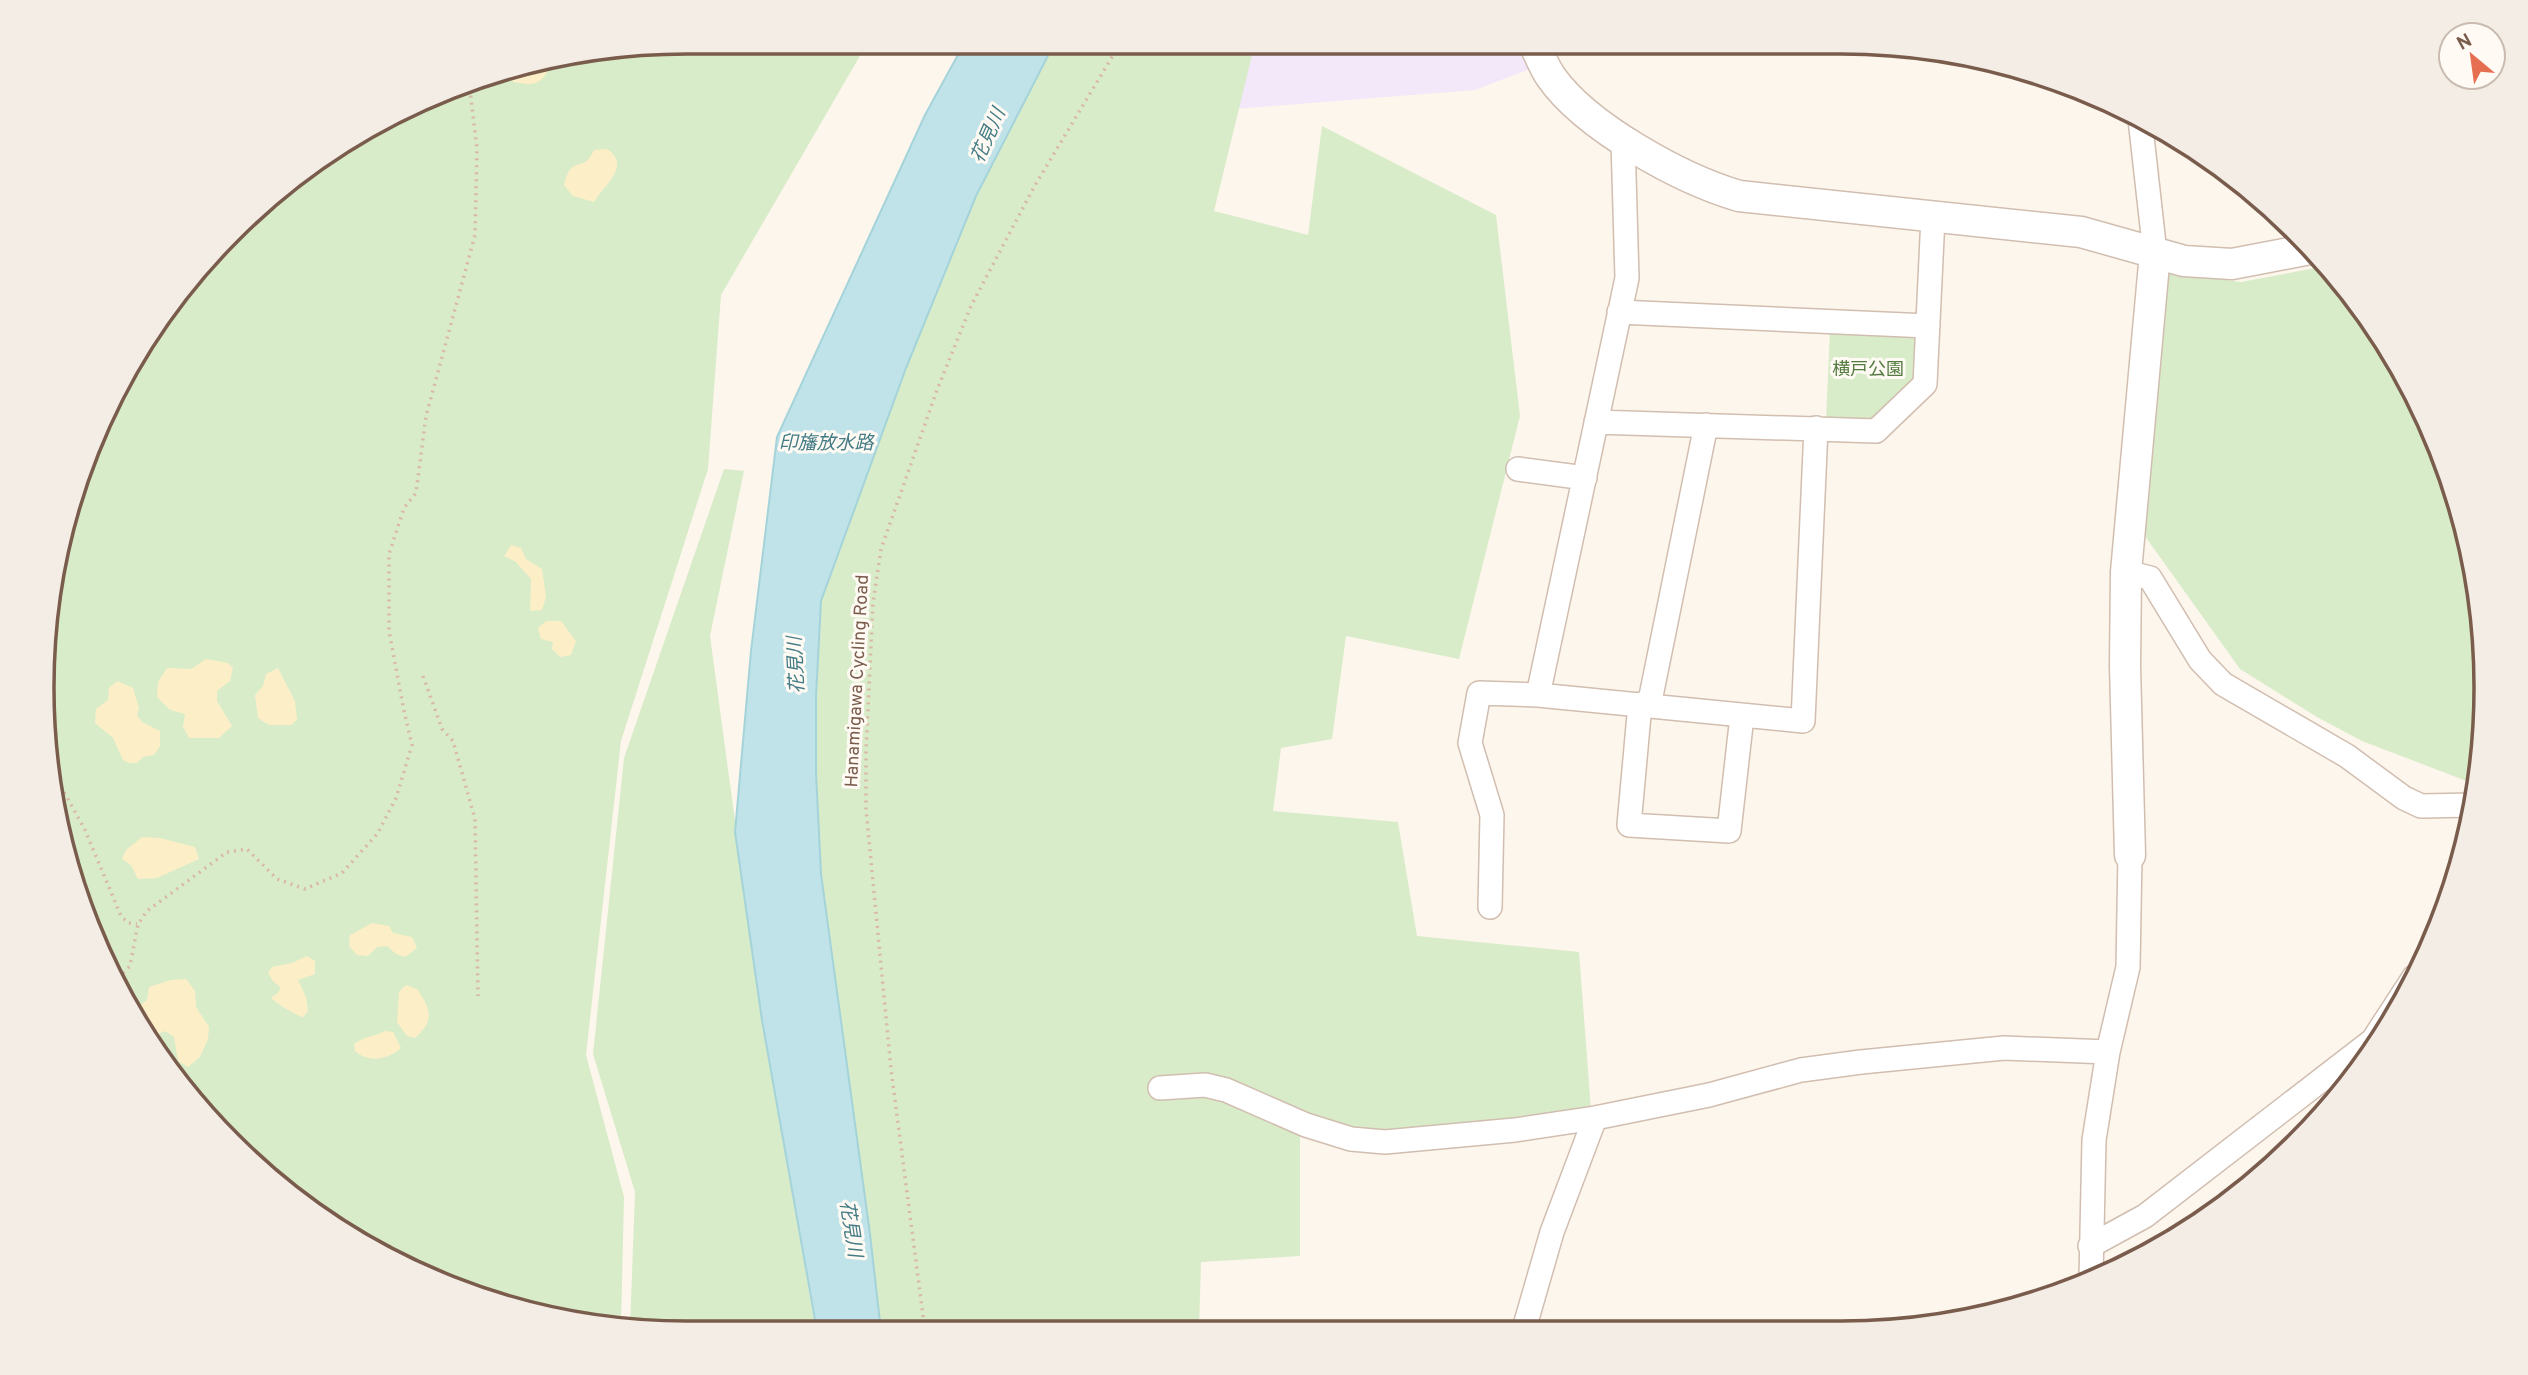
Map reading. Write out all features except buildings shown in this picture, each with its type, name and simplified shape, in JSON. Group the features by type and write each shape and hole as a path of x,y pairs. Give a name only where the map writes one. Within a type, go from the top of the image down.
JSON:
{"street":[{"path":"1539,54 1550,76 1580,110 1623,141 1713,188 1740,196 2081,232 2184,261 2232,264 2299,251"},
{"path":"2091,1269 2094,1140 2108,1052 2128,967 2130,855 2125,666 2126,572 2155,253 2141,131"},
{"path":"1538,695 1627,278 1623,141"},
{"path":"1596,422 1876,431 1925,384 1933,218"},
{"path":"1619,312 1928,326"},
{"path":"1706,425 1644,705 1629,825 1729,831 1742,716"},
{"path":"1490,907 1492,815 1470,743 1479,693 1538,695 1803,721 1816,428"},
{"path":"1518,470 1585,478"},
{"path":"2126,572 2150,578 2200,660 2223,684 2347,756 2404,798 2421,806 2463,805"},
{"path":"1160,1088 1205,1086 1226,1090 1306,1125 1351,1139 1385,1142 1515,1130 1595,1118 1709,1095 1801,1070 2004,1048 2108,1052"},
{"path":"2090,1246 2145,1216 2354,1057"},
{"path":"1526,1321 1552,1232 1595,1118"}],"path":[{"name":"Hanamigawa Cycling Road","path":"924,1321 891,1069 866,809 873,603 881,549 937,390 971,306 1034,187 1114,54"},
{"path":"123,973 130,966 138,924 146,911 227,852 247,849 276,879 305,889 342,873 378,833 396,798 412,745 389,631 389,554 404,508 416,493 426,416 475,235 477,149 470,93"},
{"path":"423,676 442,729 453,741 475,819 478,996"},
{"path":"63,790 85,830 121,916 128,923 138,924"}],"shaded area":[{"path":"1252,54 1524,54 1530,69 1475,90 1235,109"}],"green space":[{"path":"688,54 861,54 721,295 708,469 621,741 586,1055 624,1197 621,1317 564,1309 484,1287 445,1273 371,1236 302,1190 270,1164 211,1105 185,1073 139,1004 102,930 76,851 60,770 54,688 66,564 88,484 102,445 139,371 161,336 211,270 240,240 270,211 336,161 371,139 445,102 484,88 564,66"},
{"path":"1049,54 1252,54 1214,211 1308,235 1322,126 1496,215 1520,416 1459,659 1346,636 1332,739 1281,748 1273,811 1398,822 1417,936 1579,952 1591,1110 1425,1141 1300,1130 1300,1256 1201,1262 1199,1321 880,1321 821,874 816,773 816,697 821,601 906,368 976,196"},
{"path":"2315,268 2343,302 2389,371 2426,445 2452,524 2468,605 2474,688 2466,781 2362,741 2317,717 2240,669 2142,532 2169,272 2241,282"},
{"name":"横戸公園","path":"1830,329 1913,333 1921,342 1921,377 1871,423 1826,421"},
{"path":"724,469 744,471 710,636 762,1020 814,1321 688,1321 630,1317 635,1192 593,1054 624,758"}],"sand":[{"path":"548,70 541,80 532,84 513,82 512,80"},
{"path":"607,149 617,162 617,168 609,182 594,202 573,196 564,185 571,169 586,161 594,150"},
{"path":"511,545 521,548 526,559 542,569 546,597 542,610 530,611 531,579 516,562 504,556"},
{"path":"546,621 561,621 576,641 571,655 560,657 552,649 553,642 541,639 538,628"},
{"path":"206,659 228,663 233,668 230,681 217,691 217,701 232,726 219,738 189,738 183,727 185,714 170,710 157,697 158,682 167,668 191,669"},
{"path":"278,668 295,701 297,720 291,725 269,725 258,718 255,695 263,686 266,674"},
{"path":"117,681 133,688 139,708 137,715 142,722 160,731 160,746 154,755 143,757 137,763 123,760 113,738 95,723 96,709 108,700 109,688"},
{"path":"142,837 160,838 195,847 199,859 157,878 138,879 131,865 122,859 126,850"},
{"path":"372,923 389,926 393,933 412,937 417,948 405,957 396,954 387,946 377,947 368,956 357,955 349,946 350,935"},
{"path":"307,956 315,961 315,974 298,980 306,997 308,1011 303,1017 271,998 279,992 280,987 268,973 272,967 292,963"},
{"path":"186,979 195,991 196,1007 209,1027 208,1039 200,1057 188,1067 178,1061 174,1037 165,1031 158,1034 140,1006 147,1000 149,987 171,980"},
{"path":"406,985 417,989 428,1008 426,1025 415,1038 407,1036 397,1022 399,992"},
{"path":"385,1031 393,1032 401,1048 396,1052 372,1058 355,1051 354,1044 358,1041"}],"water":[{"name":"印旛放水路","path":"958,54 1049,54 976,196 906,368 821,601 816,697 816,773 821,874 880,1321 815,1321 762,1020 735,832 751,651 777,437 925,115"}],"water label":[{"name":"花見川","path":"989,136"},
{"name":"花見川","path":"797,665"},
{"name":"花見川","path":"850,1229"}]}
